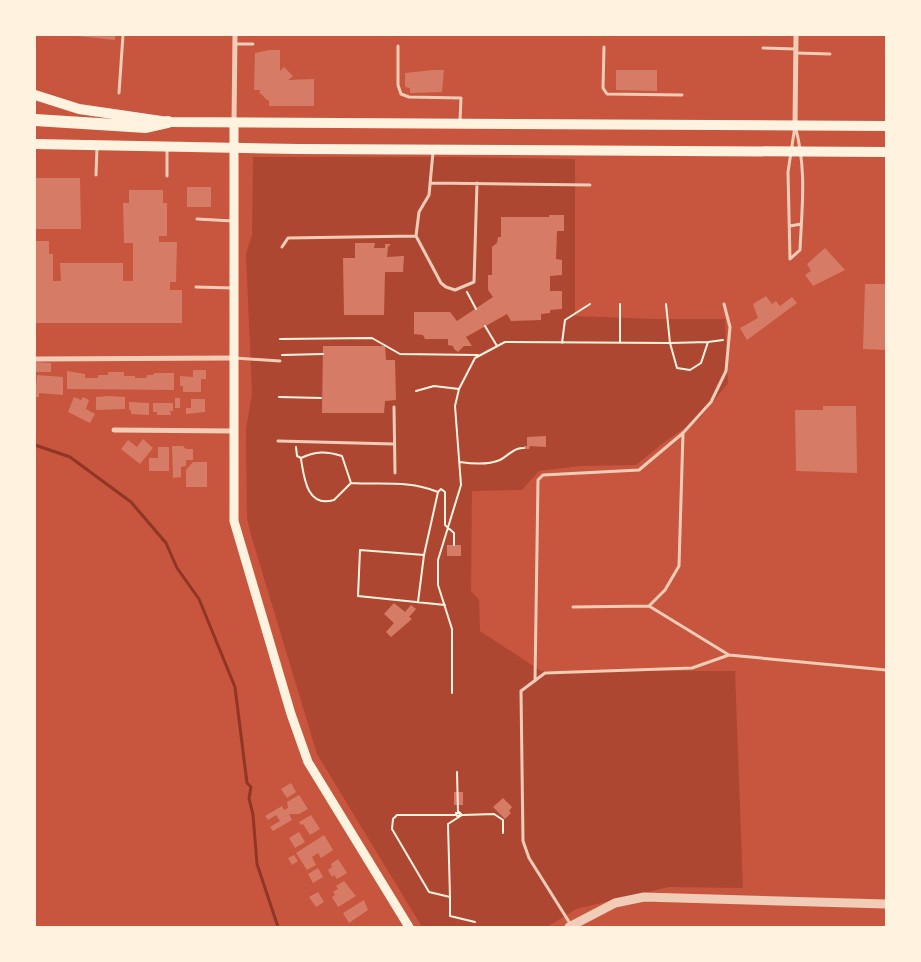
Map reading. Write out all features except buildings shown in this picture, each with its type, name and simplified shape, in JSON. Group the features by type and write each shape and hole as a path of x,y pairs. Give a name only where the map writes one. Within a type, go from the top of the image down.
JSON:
{"highway":[{"path":"35,120 146,127 168,122"}],"main road":[{"path":"35,95 79,109 168,122 886,126"},
{"path":"234,122 234,521 301,745 318,778 409,927"},
{"path":"35,144 97,146 168,145 235,148 886,152"}],"street":[{"path":"234,122 235,35"},
{"path":"795,126 796,35"},
{"path":"35,359 234,358"},
{"path":"114,430 234,431"},
{"path":"570,926 615,903 644,897 886,904"}],"lane":[{"path":"119,93 124,35"},
{"path":"235,44 253,44"},
{"path":"398,46 398,86 401,94 409,97 461,98 460,124"},
{"path":"604,47 603,88 607,94 682,95"},
{"path":"763,48 830,54"},
{"path":"795,126 803,152 801,224 800,250 790,259 788,172 795,126"},
{"path":"167,176 168,145"},
{"path":"96,175 97,146"},
{"path":"434,149 429,195 419,212 416,236 442,283 455,290 464,288 474,282 477,183"},
{"path":"430,183 590,185"},
{"path":"197,219 234,221"},
{"path":"790,226 801,224"},
{"path":"282,247 288,238 416,236"},
{"path":"196,287 234,288"},
{"path":"535,681 537,482 539,478 543,475 639,470 683,433 710,402 726,371 730,340 730,321 724,304"},
{"path":"234,358 280,361"},
{"path":"394,407 395,473"},
{"path":"649,606 665,590 679,566 683,433"},
{"path":"278,441 394,444"},
{"path":"573,606 649,606 729,655"},
{"path":"570,926 529,858 522,841 521,691 545,673 692,668 729,655 886,670"}],"path":[{"path":"464,288 476,309"},
{"path":"562,343 565,320 590,304"},
{"path":"620,304 620,343"},
{"path":"666,304 670,343 677,368 690,370 700,364 708,342"},
{"path":"486,326 497,346"},
{"path":"280,339 372,338 400,354 478,355 505,342 670,343 730,340"},
{"path":"280,354 323,354"},
{"path":"452,693 452,629 438,586 437,571 439,553 462,485 454,417 459,389 478,355"},
{"path":"416,391 434,386 459,389"},
{"path":"279,397 321,398"},
{"path":"296,441 297,456 301,458 305,484 311,494 319,501 334,500 351,483 395,482 420,485 438,492 442,489 445,492 445,525 449,526 454,533 454,545"},
{"path":"460,462 479,464 495,461 518,448 524,448"},
{"path":"301,458 314,452 327,452 342,456 351,483"},
{"path":"418,602 424,555 438,492"},
{"path":"424,555 360,550 358,596 444,605"},
{"path":"457,772 458,815 448,824 450,916 475,922"},
{"path":"450,898 430,892 392,829 392,822 397,815 494,814 503,820 504,832"}],"shaded area":[{"path":"253,157 575,159 575,316 725,319 728,383 700,418 667,440 636,465 580,466 539,471 522,490 472,491 471,591 479,600 480,631 541,671 735,671 743,888 669,887 576,909 547,927 422,927 317,754 247,518 246,429 252,393 246,254 252,235"}],"waterway":[{"path":"35,445 70,457 131,502 166,543 177,568 199,599 235,687 247,783 251,787 249,798 253,815 257,864 278,927"}]}
